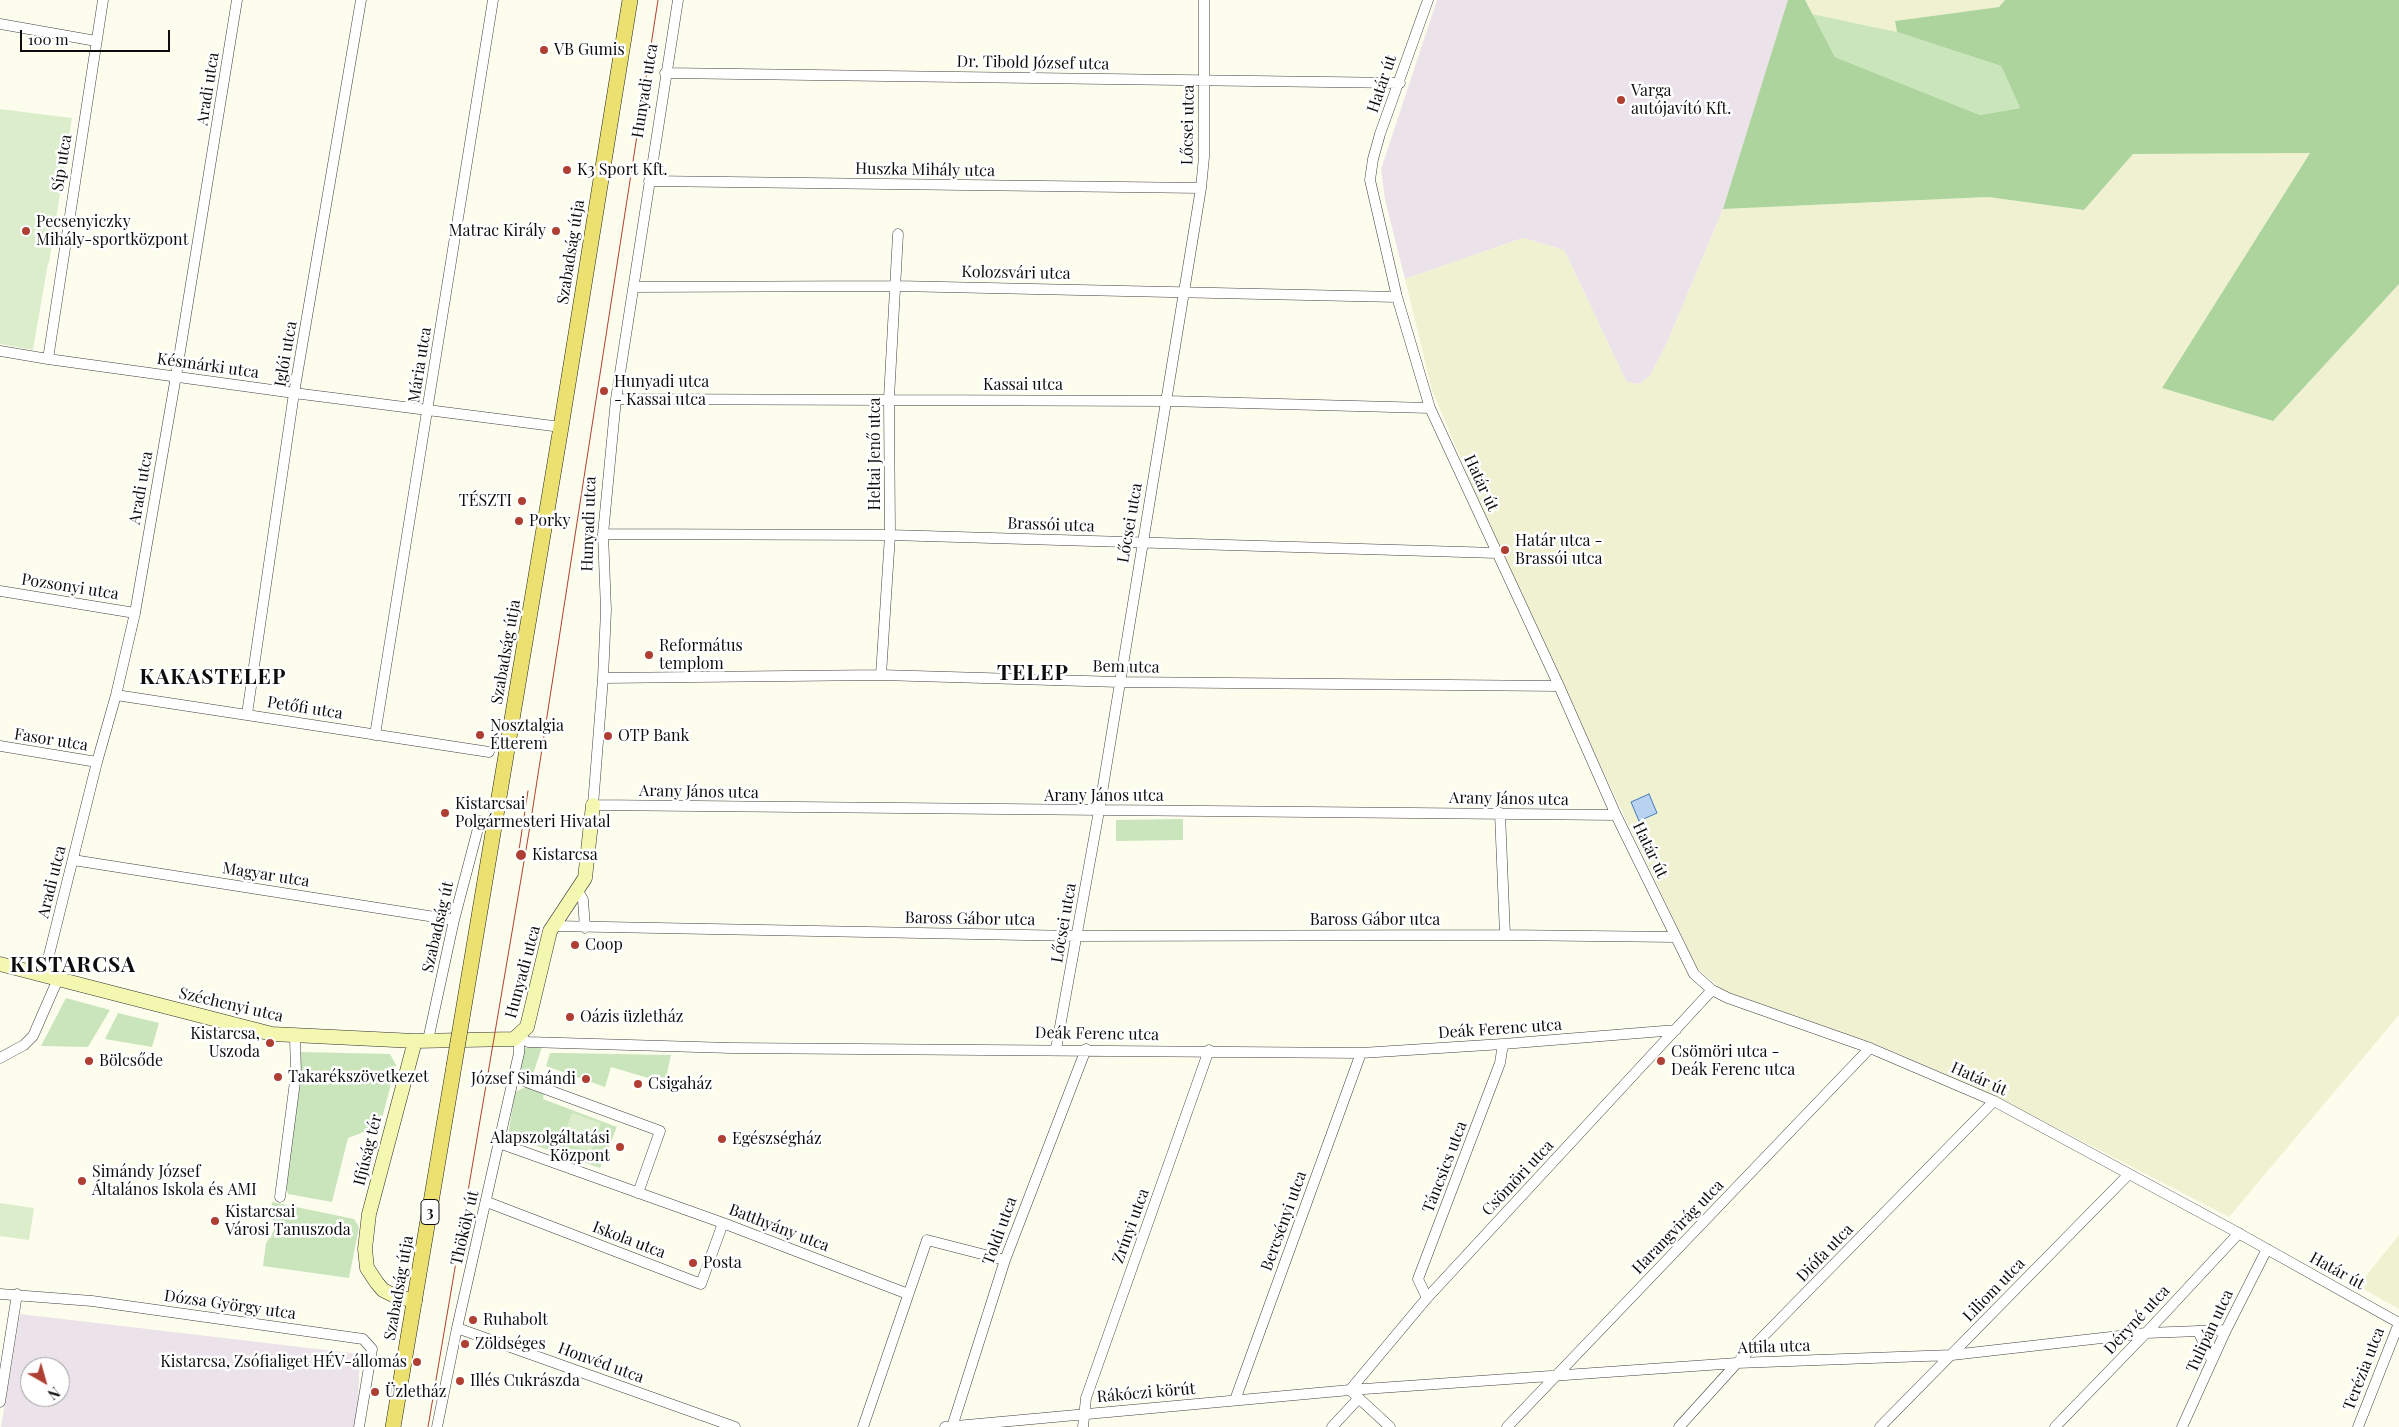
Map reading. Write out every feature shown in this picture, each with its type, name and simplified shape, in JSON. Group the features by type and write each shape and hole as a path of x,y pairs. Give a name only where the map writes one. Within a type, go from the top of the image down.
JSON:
{"main road":[{"name":"Szabadság útja","path":"393,1427 561,427 630,0"},
{"name":"Hunyadi utca","path":"518,1037 525,1030 530,1019 553,926 585,878 592,805"},
{"name":"Széchenyi utca","path":"0,964 246,1029 295,1037 421,1040 504,1040 518,1037"},
{"name":"Ifjúság tér","path":"415,1301 389,1293 377,1283 367,1268 365,1249 369,1214 421,1040"}],"street":[{"name":"Síp utca","path":"48,360 103,0"},
{"name":"Aradi utca","path":"44,975 97,762 116,695 135,613 176,376 237,0"},
{"name":"Iglói utca","path":"247,714 294,393 361,0"},
{"name":"Mária utca","path":"375,735 493,0"},
{"name":"Hunyadi utca","path":"592,805 603,678 606,610 603,534 616,399 678,0"},
{"name":"Lőcsei utca","path":"1056,1049 1099,811 1201,188 1204,157 1204,0"},
{"name":"Határ út","path":"1428,0 1400,83 1380,134 1373,159 1370,180 1397,297 1430,408 1559,686 1616,815 1694,974 1712,990 1870,1048 1994,1101 2239,1233 2399,1323"},
{"path":"0,24 96,41"},
{"name":"Dr. Tibold József utca","path":"666,72 1400,83"},
{"name":"Huszka Mihály utca","path":"649,181 1201,188"},
{"name":"Heltai Jenő utca","path":"881,675 890,536 889,398 898,234"},
{"name":"Kolozsvári utca","path":"634,287 896,286 1397,297"},
{"name":"Késmárki utca","path":"0,351 48,360 561,427"},
{"name":"Kassai utca","path":"616,399 889,398 1167,401 1430,408"},
{"name":"Brassói utca","path":"603,534 890,536 1497,553"},
{"name":"Pozsonyi utca","path":"0,591 135,613"},
{"name":"Bem utca","path":"603,678 881,675 1119,682 1559,686"},
{"name":"Petőfi utca","path":"116,695 489,752"},
{"name":"Fasor utca","path":"0,746 97,762"},
{"name":"Arany János utca","path":"592,805 1616,815"},
{"path":"1500,813 1505,935"},
{"name":"Szabadság út","path":"421,1040 480,821"},
{"name":"Magyar utca","path":"73,860 454,920"},
{"path":"578,891 583,900 585,928"},
{"name":"Baross Gábor utca","path":"553,926 1077,936 1505,935 1675,937"},
{"path":"0,1058 24,1045 33,1036 58,979"},
{"name":"Csömöri utca","path":"1350,1390 1428,1298 1712,990"},
{"name":"Deák Ferenc utca","path":"518,1037 528,1042 731,1048 1086,1049 1361,1053 1676,1030"},
{"path":"280,1197 296,1074 295,1037"},
{"name":"Thököly út","path":"438,1427 457,1328 487,1202 519,1053 518,1037"},
{"name":"Táncsics utca","path":"1428,1298 1418,1279 1500,1063 1503,1044"},
{"name":"Harangvirág utca","path":"1507,1427 1870,1048"},
{"name":"Toldi utca","path":"952,1427 1004,1260 1086,1049"},
{"name":"Zrínyi utca","path":"1083,1427 1086,1398 1209,1050"},
{"name":"Bercsényi utca","path":"1235,1400 1361,1053"},
{"path":"513,1077 660,1131 638,1194"},
{"name":"Diófa utca","path":"1679,1427 1737,1363 1994,1101"},
{"name":"Batthyány utca","path":"499,1143 723,1223 908,1294"},
{"name":"Liliom utca","path":"1880,1427 2129,1174"},
{"name":"Iskola utca","path":"487,1202 701,1284 723,1223"},
{"name":"Déryné utca","path":"2055,1427 2239,1233"},
{"path":"862,1427 927,1240 1004,1260"},
{"name":"Tulipán utca","path":"2182,1427 2226,1330 2267,1249"},
{"name":"Dózsa György utca","path":"0,1294 92,1300 363,1339 372,1349 359,1427"},
{"path":"0,1402 17,1294"},
{"name":"Terézia utca","path":"2358,1427 2399,1323"},
{"name":"Honvéd utca","path":"457,1328 735,1427"},
{"name":"Attila utca","path":"1350,1390 1737,1363 1952,1355 2146,1333 2226,1330"},
{"path":"2198,1331 2212,1360"},
{"path":"1350,1390 1390,1427"},
{"name":"Rákóczi körút","path":"945,1427 1350,1390"},
{"path":"1332,1427 1359,1398"}],"shaded area":[{"path":"1437,0 1789,0 1723,209 1667,343 1650,376 1641,383 1635,384 1626,381 1564,250 1523,238 1405,279 1385,199 1381,169"},
{"path":"20,1314 360,1354 357,1427 1,1427"}],"green space":[{"path":"1788,0 1805,0 1835,57 1980,115 2020,108 2001,66 1897,32 1895,21 1999,7 2005,0 2399,0 2399,284 2273,421 2162,388 2310,153 2133,154 2084,210 1988,197 1723,209"},
{"path":"1805,0 2005,0 1999,7 1895,21 1897,32 1812,14"},
{"path":"1812,14 1897,32 2001,66 2020,108 1980,115 1835,57"},
{"name":"Pecsenyiczky Mihály-sportközpont","path":"0,109 72,118 33,350 0,344"},
{"path":"2310,153 2162,388 2273,421 2399,284 2399,1015 2229,1217 1993,1095 1878,1045 1722,990 1697,968 1515,587 1432,390 1405,279 1523,238 1564,250 1626,381 1635,384 1641,383 1650,376 1667,343 1723,209 1988,197 2084,210 2133,154"},
{"path":"1183,819 1183,840 1116,841 1116,820"},
{"path":"66,998 110,1010 88,1047 41,1046"},
{"path":"118,1013 159,1023 152,1047 105,1039"},
{"path":"542,1047 532,1077 522,1071 520,1065 523,1049"},
{"path":"301,1052 390,1054 396,1065 380,1126 348,1138 332,1202 288,1194 284,1180"},
{"path":"550,1053 671,1055 665,1083 611,1067 605,1087 546,1066"},
{"path":"528,1086 544,1093 543,1099 617,1127 600,1168 508,1136 515,1092"},
{"path":"572,1113 601,1123 591,1152 562,1141"},
{"path":"272,1202 354,1219 359,1227 349,1278 263,1266 266,1243 274,1230 274,1222 270,1216"},
{"path":"0,1203 34,1208 29,1240 0,1236"},
{"path":"2399,1235 2399,1309 2358,1286"}],"water":[{"path":"1649,794 1657,813 1639,821 1631,802"}],"tram line":[{"path":"428,1427 530,826 658,0"},
{"path":"519,850 528,791"}],"place":[{"name":"VB Gumis","path":"544,50"},
{"name":"Varga autójavító Kft.","path":"1621,100"},
{"name":"K3 Sport Kft.","path":"567,170"},
{"name":"Pecsenyiczky Mihály-sportközpont","path":"26,231"},
{"name":"Matrac Király","path":"556,231"},
{"name":"Hunyadi utca - Kassai utca","path":"604,391"},
{"name":"TÉSZTI","path":"522,501"},
{"name":"Porky","path":"519,521"},
{"name":"Határ utca - Brassói utca","path":"1505,550"},
{"name":"Református templom","path":"649,655"},
{"name":"Nosztalgia Étterem","path":"480,735"},
{"name":"OTP Bank","path":"608,736"},
{"name":"Kistarcsai Polgármesteri Hivatal","path":"445,813"},
{"name":"Kistarcsa","path":"521,855"},
{"name":"Coop","path":"575,945"},
{"name":"Oázis üzletház","path":"570,1017"},
{"name":"Kistarcsa, Uszoda","path":"270,1043"},
{"name":"Bölcsőde","path":"89,1061"},
{"name":"Csömöri utca - Deák Ferenc utca","path":"1661,1061"},
{"name":"Takarékszövetkezet","path":"278,1077"},
{"name":"József Simándi","path":"586,1079"},
{"name":"Csigaház","path":"638,1084"},
{"name":"Egészségház","path":"722,1139"},
{"name":"Alapszolgáltatási Központ","path":"620,1147"},
{"name":"Simándy József Általános Iskola és AMI","path":"82,1181"},
{"name":"Kistarcsai Városi Tanuszoda","path":"215,1221"},
{"name":"Posta","path":"693,1263"},
{"name":"Ruhabolt","path":"473,1320"},
{"name":"Zöldséges","path":"465,1344"},
{"name":"Kistarcsa, Zsófialiget HÉV-állomás","path":"417,1362"},
{"name":"Illés Cukrászda","path":"460,1381"},
{"name":"Üzletház","path":"375,1392"}],"district":[{"name":"TELEP","path":"1033,673"},
{"name":"KAKASTELEP","path":"213,677"},
{"name":"KISTARCSA","path":"73,965"}]}
